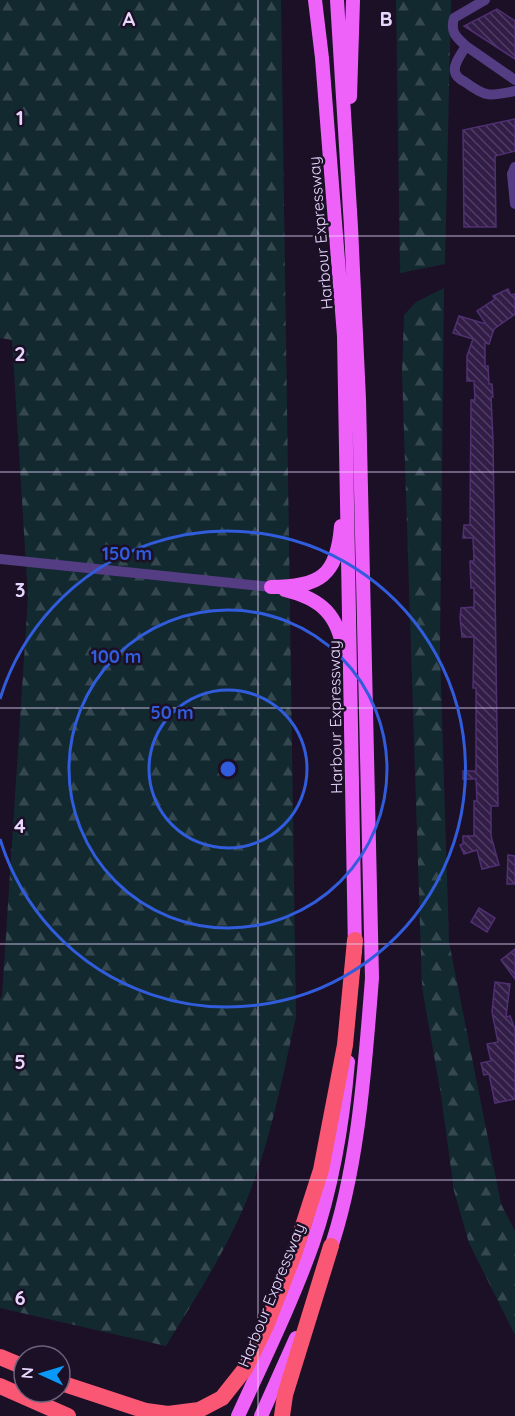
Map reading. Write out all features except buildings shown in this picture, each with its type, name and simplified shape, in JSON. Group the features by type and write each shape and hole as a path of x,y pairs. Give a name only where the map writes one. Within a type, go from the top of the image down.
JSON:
{"highway":[{"path":"72,1386 146,1411 168,1414 200,1410 222,1398 244,1369 266,1326 293,1257 321,1170 345,1045 355,940"},
{"path":"282,1416 285,1395 331,1246"},
{"path":"0,1386 68,1416"},
{"path":"72,1388 130,1416"},
{"path":"0,1395 44,1416"}],"main road":[{"name":"Harbour Expressway","path":"238,1416 272,1342 313,1242 330,1178 345,1098 353,1010 355,940 348,452 344,336 322,58 315,0"},
{"name":"Harbour Expressway","path":"261,1416 309,1308 331,1246 346,1192 366,1051 372,978 359,399 337,0"},
{"path":"347,177 353,0"},
{"path":"271,587 289,587 313,582 324,574 336,558 348,452"},
{"path":"271,587 301,594 327,610 336,622 341,635 351,723"}],"street":[{"path":"485,0 454,18 452,25 454,34 466,46 515,80"},
{"path":"466,46 455,65 455,73 458,77 485,95 493,96 515,91"},
{"path":"515,167 512,174 515,204"},
{"path":"0,559 271,587"}],"green space":[{"path":"0,0 281,0 296,1017 271,1125 243,1210 201,1289 166,1346 0,1308 0,999 28,597 12,340 0,338"},
{"path":"396,0 451,0 445,264 400,273"},
{"path":"444,288 440,652 449,942 501,1204 515,1231 515,1335 469,1243 454,1191 441,1095 422,987 402,372 404,315 416,302"}]}
